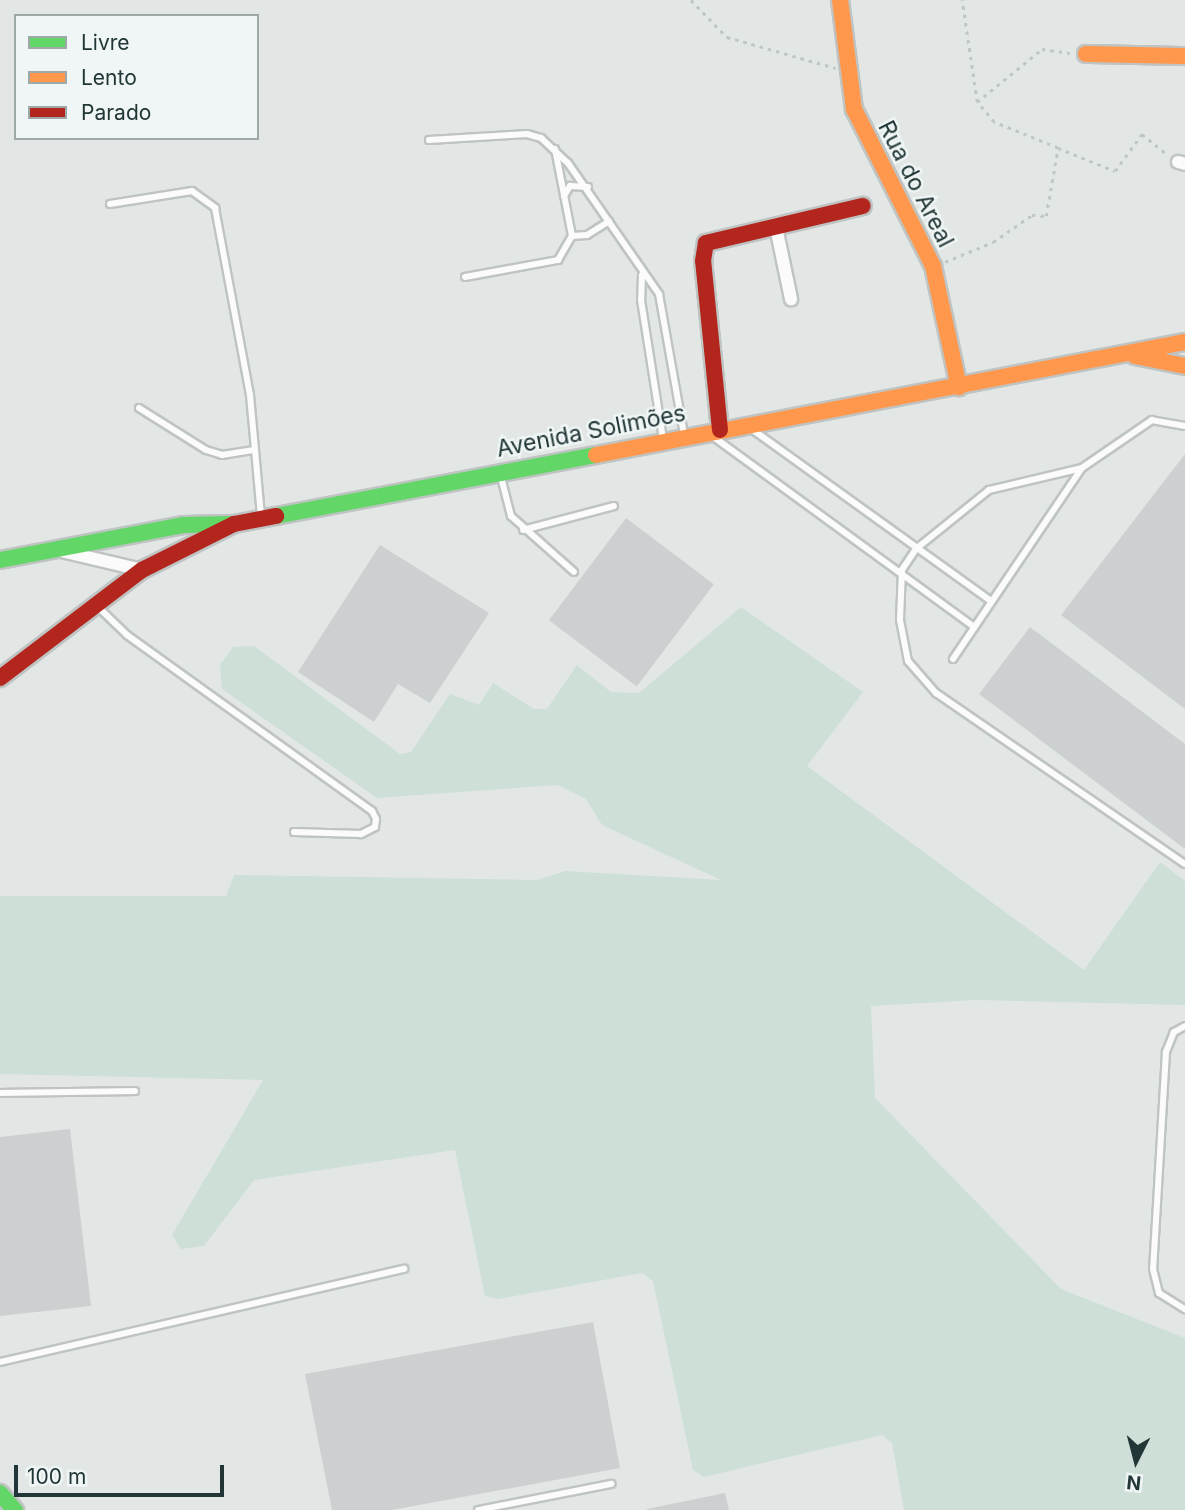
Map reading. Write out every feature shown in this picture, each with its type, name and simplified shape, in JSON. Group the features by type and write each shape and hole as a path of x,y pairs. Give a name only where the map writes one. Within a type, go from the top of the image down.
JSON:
{"main road":[{"name":"Rua do Areal","path":"840,0 847,72 861,127 933,266 959,387"},
{"path":"1086,54 1185,56"},
{"path":"714,431 703,261 712,239 863,206"},
{"name":"Avenida Solimões","path":"0,560 183,525 234,524 684,436 1133,355 1185,342"},
{"name":"Avenida Solimões","path":"1133,355 1185,366"},
{"path":"0,678 142,570 234,524"},
{"path":"0,1493 15,1510"}],"street":[{"path":"776,227 791,299"},
{"name":"Avenida Solimões","path":"57,550 142,570"}],"lane":[{"path":"429,140 527,134 555,148 588,187 662,306 684,436"},
{"path":"466,277 558,260 572,236 555,148"},
{"path":"564,196 570,186 588,187"},
{"path":"110,204 192,191 215,208 250,395 261,517"},
{"path":"572,236 587,235 609,221"},
{"path":"642,275 641,300 663,440"},
{"path":"139,408 206,450 222,455 253,450"},
{"path":"1185,426 1152,420 1082,468 989,490 916,549 902,570 904,642 923,681 1185,864"},
{"path":"746,425 991,601"},
{"path":"714,431 974,626"},
{"path":"953,659 1082,468"},
{"path":"499,472 511,516 523,530 574,572"},
{"path":"523,530 614,506"},
{"path":"96,604 127,635 372,811 376,820 375,827 360,835 295,832"},
{"path":"1185,1026 1174,1032 1166,1052 1153,1269 1159,1293 1185,1309"},
{"path":"0,1093 135,1091"},
{"path":"0,1362 404,1269"},
{"path":"478,1510 611,1483"}],"path":[{"path":"691,0 726,37 847,72"},
{"path":"962,0 977,102 994,122 1115,171 1142,134 1181,163"},
{"path":"977,102 1042,49 1086,54"},
{"path":"933,266 993,242 1032,215 1046,216 1058,148"}],"shaded area":[{"path":"741,607 863,692 807,766 1084,970 1160,862 1185,881 1185,1005 976,1000 871,1006 875,1098 1061,1289 1185,1338 1185,1510 904,1510 892,1443 882,1435 704,1477 693,1470 653,1281 642,1273 498,1299 485,1296 455,1150 254,1180 204,1246 181,1249 172,1235 263,1080 0,1074 0,896 226,896 234,875 537,880 565,871 721,880 602,825 586,799 557,785 377,798 222,689 220,665 233,647 254,646 400,754 411,752 450,694 479,705 493,683 534,709 547,709 577,665 611,692 639,693"}],"building":[{"path":"1185,454 1185,709 1061,615"},
{"path":"626,518 714,584 637,686 549,620"},
{"path":"380,545 489,613 430,703 398,684 374,722 298,672"},
{"path":"1030,627 1185,744 1185,849 979,694"},
{"path":"70,1129 91,1306 0,1316 0,1137"},
{"path":"593,1322 620,1468 392,1510 332,1510 305,1374"},
{"path":"725,1493 729,1510 647,1510 647,1509"}],"traffic: fast":[{"path":"276,516 596,455"},
{"path":"0,560 183,525 232,524"},
{"path":"0,1493 15,1510"}],"traffic: slow":[{"path":"840,0 854,109 933,266 959,387"},
{"path":"1086,54 1185,56"},
{"path":"596,455 1185,342"},
{"path":"1135,356 1185,366"}],"traffic: jam":[{"path":"720,430 703,261 706,243 863,206"},
{"path":"0,678 142,570 234,524 276,516"}]}
